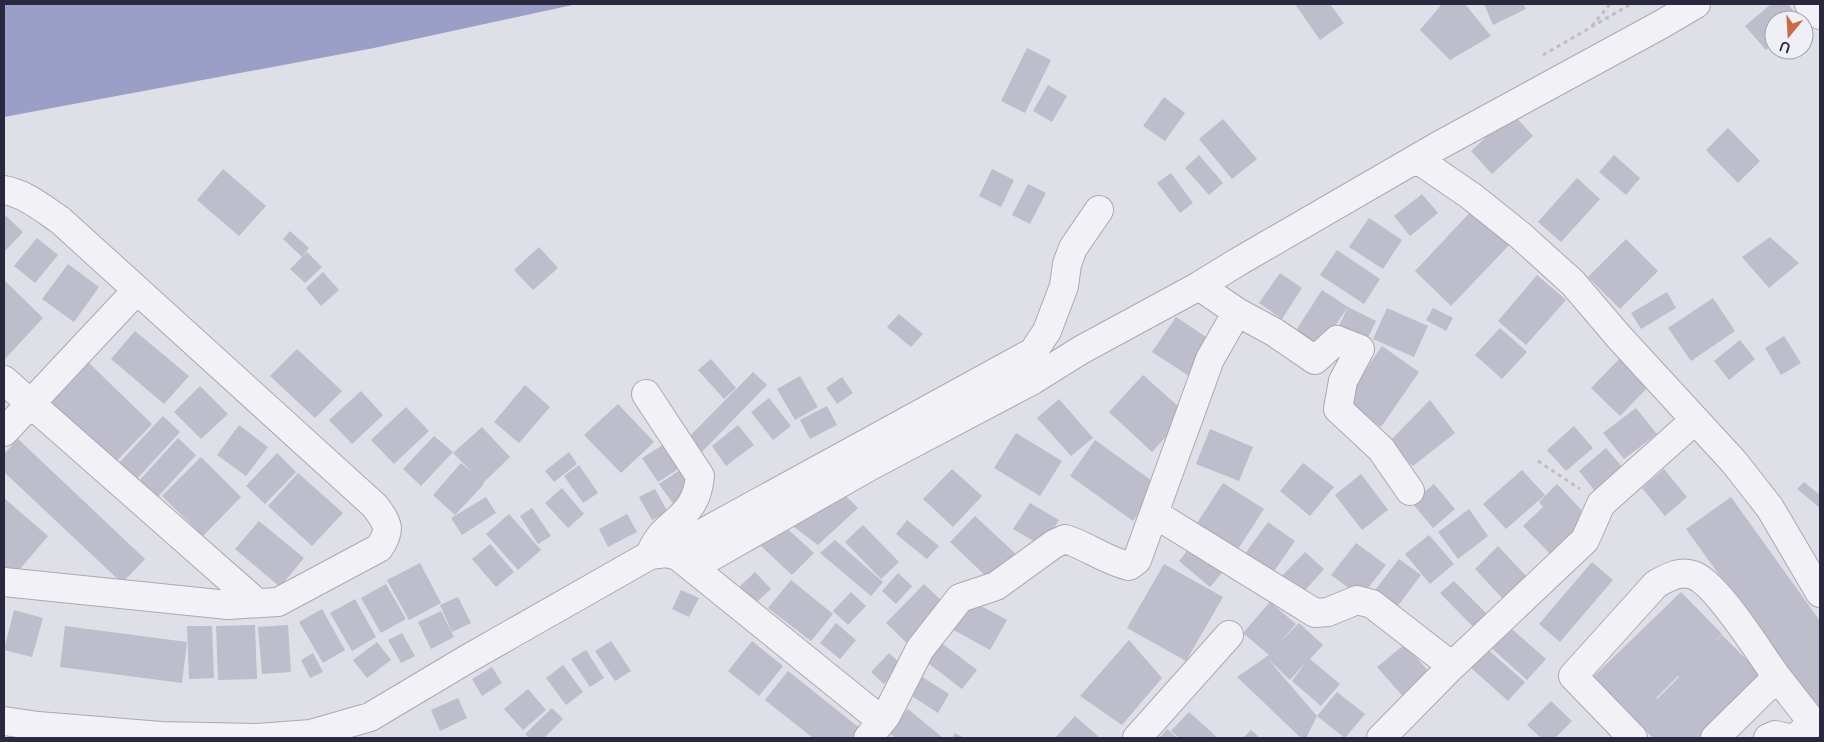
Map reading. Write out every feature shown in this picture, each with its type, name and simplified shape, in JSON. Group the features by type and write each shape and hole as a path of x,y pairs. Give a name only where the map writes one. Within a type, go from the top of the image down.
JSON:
{"street":[{"path":"665,554 697,560 709,558 872,464 1033,380 1081,350 1200,286 1236,263 1417,159 1696,4"},
{"path":"1809,4 1820,15"},
{"path":"1417,159 1471,196 1521,236 1573,284 1734,462 1770,508 1820,593"},
{"path":"4,190 28,198 60,220 375,506 387,522 388,530 387,537 379,548 278,602 228,605 4,582"},
{"path":"4,721 38,726 162,736 257,738 311,734 370,717 469,658 665,554 1033,352 1047,332 1064,286 1067,264 1073,248 1099,210"},
{"path":"1200,286 1237,312 1274,332 1316,360 1337,340 1360,349 1343,381 1338,409 1381,449 1410,491"},
{"path":"4,432 29,403 137,290"},
{"path":"646,394 700,476 698,491 692,503 685,513 654,542 665,554 875,730 886,716 920,649 960,598 996,586 1054,544 1065,539 1078,543 1116,563 1129,566 1137,560 1210,359 1237,312"},
{"path":"4,380 257,603"},
{"path":"1381,738 1452,666 1586,540 1602,504 1695,420"},
{"path":"1155,514 1315,613 1328,612 1358,600 1372,604 1452,666"},
{"path":"1633,738 1573,676 1656,584 1681,574 1692,574 1704,581 1729,609 1777,677 1813,723 1795,738"},
{"path":"1137,738 1229,635"},
{"path":"1715,738 1777,677"},
{"path":"1768,738 1775,735 1788,738"}],"path":[{"path":"1610,4 1590,28 1631,4"},
{"path":"1538,461 1602,504"}],"water":[{"path":"4,4 577,4 374,48 4,117"}],"building":[{"path":"1295,4 1330,4 1344,23 1320,40"},
{"path":"1442,4 1465,4 1491,36 1450,60 1420,30"},
{"path":"1484,4 1523,4 1526,9 1493,25"},
{"path":"1771,4 1788,4 1793,10 1764,10 1764,48 1745,26"},
{"path":"1027,48 1051,60 1025,113 1001,101"},
{"path":"1048,85 1067,96 1052,122 1033,111"},
{"path":"1164,97 1185,113 1165,141 1143,126"},
{"path":"1512,113 1533,136 1492,174 1471,151"},
{"path":"1223,119 1257,159 1232,179 1199,139"},
{"path":"1728,128 1760,161 1738,183 1706,150"},
{"path":"1199,155 1223,183 1209,195 1185,168"},
{"path":"1614,155 1640,178 1626,195 1599,172"},
{"path":"223,169 266,206 239,236 197,200"},
{"path":"992,169 1014,180 1001,207 979,196"},
{"path":"1171,173 1193,203 1180,213 1157,183"},
{"path":"1577,178 1600,199 1561,242 1538,222"},
{"path":"1028,184 1046,193 1030,224 1012,215"},
{"path":"1422,194 1438,213 1410,236 1394,216"},
{"path":"1477,205 1514,240 1451,306 1415,271"},
{"path":"4,214 23,232 4,252"},
{"path":"1369,218 1402,240 1383,269 1349,247"},
{"path":"290,231 309,248 302,257 283,239"},
{"path":"1770,237 1799,263 1769,288 1742,257"},
{"path":"37,238 58,255 35,283 14,266"},
{"path":"1626,239 1658,271 1620,309 1588,277"},
{"path":"539,247 558,268 533,290 514,270"},
{"path":"1337,250 1380,279 1364,304 1320,275"},
{"path":"307,252 322,267 305,283 290,269"},
{"path":"68,264 99,287 74,322 42,299"},
{"path":"323,272 339,290 321,306 306,288"},
{"path":"1280,273 1302,288 1282,319 1259,303"},
{"path":"1537,275 1566,300 1526,345 1498,321"},
{"path":"4,280 43,318 4,360"},
{"path":"1322,290 1348,307 1317,352 1293,335"},
{"path":"1667,292 1676,308 1641,329 1631,313"},
{"path":"1713,298 1735,331 1691,361 1668,328"},
{"path":"1348,307 1376,321 1365,344 1337,330"},
{"path":"1387,308 1428,326 1414,357 1373,339"},
{"path":"1433,308 1453,318 1446,331 1426,320"},
{"path":"899,314 923,334 911,347 887,327"},
{"path":"1176,317 1212,341 1189,376 1152,352"},
{"path":"1500,328 1527,352 1502,379 1475,355"},
{"path":"135,331 189,376 164,404 111,359"},
{"path":"1784,336 1801,363 1781,375 1765,348"},
{"path":"1740,340 1755,359 1729,380 1714,361"},
{"path":"1382,346 1419,372 1381,427 1343,402"},
{"path":"297,349 342,391 315,418 270,376"},
{"path":"1623,355 1652,383 1620,416 1591,388"},
{"path":"711,359 736,388 724,399 698,370"},
{"path":"89,363 152,424 111,467 47,407"},
{"path":"753,372 767,385 698,456 684,442"},
{"path":"1143,375 1187,414 1152,452 1109,412"},
{"path":"800,376 818,407 795,420 777,389"},
{"path":"842,377 853,393 837,404 826,388"},
{"path":"525,385 550,407 519,443 494,422"},
{"path":"200,386 228,414 201,439 174,412"},
{"path":"361,391 383,415 352,444 329,420"},
{"path":"769,398 791,426 773,440 751,412"},
{"path":"1059,399 1093,438 1071,456 1037,418"},
{"path":"1430,400 1455,433 1413,466 1388,443"},
{"path":"618,404 654,442 621,473 584,435"},
{"path":"827,406 837,425 810,439 800,420"},
{"path":"406,407 429,431 394,464 371,440"},
{"path":"1636,408 1657,434 1624,459 1603,433"},
{"path":"163,416 180,432 135,481 118,464"},
{"path":"239,425 268,447 246,476 217,455"},
{"path":"738,425 754,445 726,466 712,446"},
{"path":"1574,426 1593,448 1566,471 1547,450"},
{"path":"482,427 510,457 483,483 455,515 433,495 461,463 473,473 453,453"},
{"path":"1210,429 1253,447 1239,481 1196,464"},
{"path":"1016,433 1062,461 1040,496 994,468"},
{"path":"434,436 453,452 421,486 403,469"},
{"path":"178,438 196,455 156,499 138,482"},
{"path":"674,438 689,462 658,482 642,458"},
{"path":"18,439 145,559 122,583 4,472 4,454"},
{"path":"1095,440 1159,486 1133,521 1070,476"},
{"path":"1606,448 1623,468 1595,491 1579,471"},
{"path":"569,452 577,464 554,482 545,471"},
{"path":"277,453 296,472 265,504 246,486"},
{"path":"201,457 241,497 203,536 162,496"},
{"path":"1303,463 1334,487 1310,516 1280,491"},
{"path":"579,465 598,493 583,503 564,476"},
{"path":"686,466 692,493 674,505 659,484"},
{"path":"952,469 982,496 953,527 923,499"},
{"path":"1664,469 1687,497 1665,516 1642,488"},
{"path":"1522,470 1545,495 1506,529 1483,504"},
{"path":"298,473 343,513 312,546 268,506"},
{"path":"1361,474 1388,510 1362,530 1335,495"},
{"path":"827,477 858,508 818,545 774,512"},
{"path":"1804,482 1820,495 1820,508 1797,489"},
{"path":"1223,483 1264,509 1231,560 1190,534"},
{"path":"1434,484 1455,509 1433,528 1412,503"},
{"path":"1557,484 1587,516 1555,559 1523,526 1543,507 1539,502"},
{"path":"562,488 584,514 568,528 545,503"},
{"path":"655,489 668,512 652,520 639,497"},
{"path":"486,497 496,513 462,535 451,518"},
{"path":"1731,497 1820,621 1820,714 1686,529"},
{"path":"4,498 48,536 14,576 4,567"},
{"path":"1030,503 1059,520 1042,546 1013,529"},
{"path":"532,508 551,536 538,544 520,516"},
{"path":"1469,509 1488,536 1458,559 1438,532"},
{"path":"509,514 541,550 518,570 486,534"},
{"path":"627,514 637,532 608,547 599,529"},
{"path":"975,516 1018,556 993,583 950,542"},
{"path":"907,520 939,546 927,559 896,534"},
{"path":"259,521 304,558 280,587 235,549"},
{"path":"1268,522 1295,541 1270,577 1242,558"},
{"path":"782,524 814,553 792,575 761,546"},
{"path":"863,525 899,562 881,579 845,542"},
{"path":"1429,535 1454,564 1430,584 1405,554"},
{"path":"835,540 883,582 871,596 820,553"},
{"path":"1195,541 1227,567 1210,587 1179,561"},
{"path":"1356,543 1386,565 1361,597 1331,575"},
{"path":"490,544 514,572 496,587 472,559"},
{"path":"1498,546 1528,578 1504,600 1475,569"},
{"path":"1305,552 1324,569 1301,595 1281,577"},
{"path":"1399,559 1421,575 1391,615 1369,598"},
{"path":"1592,562 1613,580 1560,642 1539,624"},
{"path":"420,563 441,603 409,620 387,580"},
{"path":"1164,564 1223,597 1186,661 1127,628"},
{"path":"755,572 771,589 750,608 734,592"},
{"path":"898,573 912,586 896,604 882,591"},
{"path":"791,580 833,614 811,641 768,608"},
{"path":"1454,581 1495,622 1481,635 1440,593"},
{"path":"386,584 406,619 381,633 361,598"},
{"path":"924,584 949,608 911,647 886,623"},
{"path":"681,590 699,598 689,617 672,609"},
{"path":"851,592 866,606 848,625 833,611"},
{"path":"1681,592 1722,634 1712,644 1722,635 1764,677 1700,738 1653,738 1593,677","holes":["1678,676 1657,699 1656,698"]},
{"path":"458,597 471,623 452,632 440,605"},
{"path":"966,598 1007,620 990,650 950,628"},
{"path":"355,599 376,637 352,651 330,613"},
{"path":"1270,602 1296,624 1278,644 1299,623 1323,645 1310,659 1340,684 1321,706 1292,681 1306,662 1290,680 1267,658 1317,716 1306,738 1301,738 1237,677 1269,655 1243,633"},
{"path":"322,609 345,650 323,663 299,622"},
{"path":"14,610 43,618 32,657 4,650"},
{"path":"441,611 454,637 431,649 418,622"},
{"path":"836,623 856,640 840,659 820,643"},
{"path":"1506,624 1546,659 1527,680 1488,645"},
{"path":"255,625 257,679 218,680 216,626"},
{"path":"288,625 291,672 262,674 258,627"},
{"path":"65,626 187,642 182,683 60,667"},
{"path":"187,626 212,626 214,678 189,679"},
{"path":"402,633 415,656 401,663 388,640"},
{"path":"1129,640 1162,678 1122,725 1080,696"},
{"path":"611,641 631,671 615,681 595,651"},
{"path":"752,641 783,666 759,696 728,671"},
{"path":"939,641 977,670 962,689 924,660"},
{"path":"377,642 391,660 367,678 353,660"},
{"path":"1405,644 1434,678 1407,701 1377,667"},
{"path":"1486,648 1525,682 1508,701 1469,666"},
{"path":"586,650 604,678 590,687 571,659"},
{"path":"313,653 323,672 310,678 301,660"},
{"path":"889,653 902,665 884,684 871,672"},
{"path":"563,665 583,692 566,705 546,678"},
{"path":"492,667 502,683 482,696 472,679"},
{"path":"788,671 867,734 864,738 813,738 765,700"},
{"path":"913,671 949,694 938,713 901,689"},
{"path":"528,689 546,710 523,730 504,709"},
{"path":"1337,692 1365,714 1345,738 1317,716"},
{"path":"458,698 467,718 440,731 431,710"},
{"path":"1551,701 1572,721 1555,738 1541,738 1527,725"},
{"path":"552,708 563,719 544,738 529,738 525,734"},
{"path":"908,709 943,738 896,738 889,733"},
{"path":"1189,712 1218,738 1179,738 1171,731"},
{"path":"1075,716 1100,738 1055,738"},
{"path":"1167,729 1177,738 1159,738"},
{"path":"1251,730 1260,738 1243,738"},
{"path":"955,733 964,738 952,738"}]}
